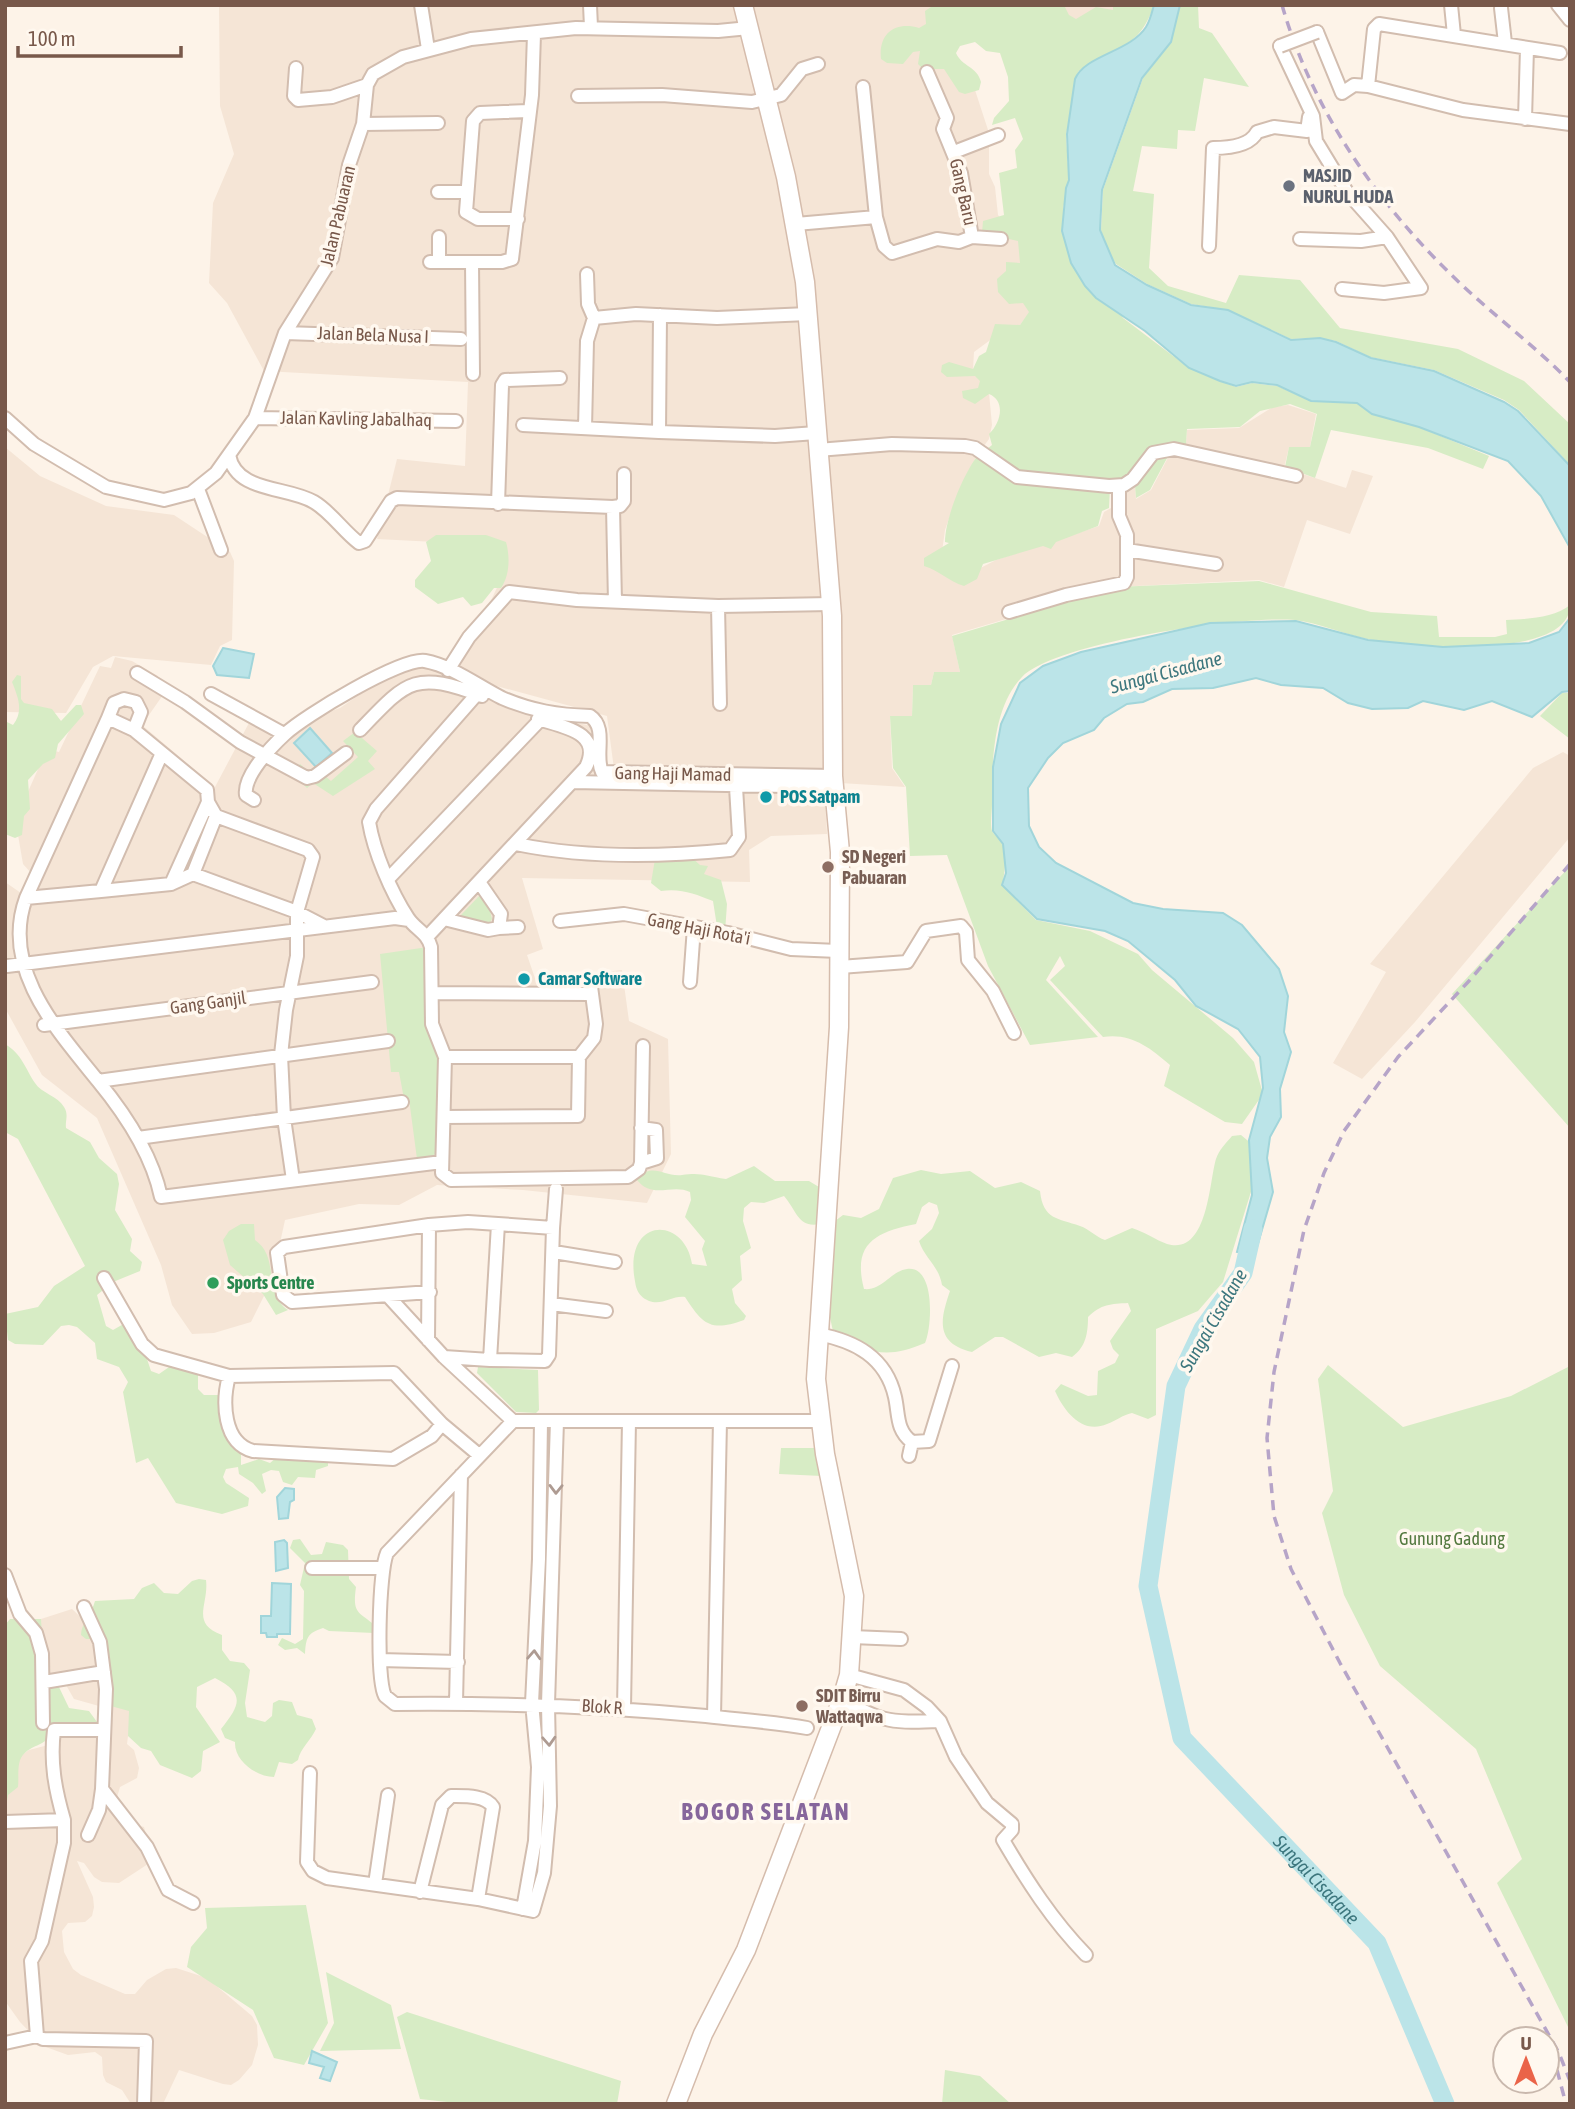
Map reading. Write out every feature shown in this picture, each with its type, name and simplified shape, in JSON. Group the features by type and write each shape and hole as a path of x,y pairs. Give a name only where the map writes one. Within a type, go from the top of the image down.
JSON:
{"main road":[{"path":"676,2104 703,2034 746,1950 842,1699 849,1675 852,1637 852,1576 819,1421 816,1379 835,1103 839,959 840,852 834,782 831,604 808,314 796,224 743,5"}],"street":[{"path":"421,5 428,49"},
{"path":"590,5 591,27"},
{"path":"1451,5 1454,35"},
{"path":"1558,5 1570,20"},
{"path":"1501,8 1505,43"},
{"path":"1368,86 1374,29 1379,24 1560,53"},
{"path":"296,68 294,96 298,100 331,97 367,85 381,68 428,49 471,39 591,27 718,31 749,28"},
{"path":"1342,289 1384,293 1421,288 1387,237 1342,183 1316,141 1313,116 1280,46 1317,32 1342,93 1354,85 1368,86 1450,108 1570,124"},
{"path":"439,237 435,262 502,262 512,259 534,74 534,34"},
{"path":"1525,119 1527,48"},
{"path":"578,96 662,95 736,102 766,100 781,95 802,69 818,64"},
{"name":"Gang Baru","path":"863,87 876,217 884,246 892,253 937,239 960,242 972,237 971,216 954,152 943,129 947,118 927,72"},
{"name":"Jalan Pabuaran","path":"5,418 34,444 106,487 164,500 198,489 216,473 255,418 285,333 332,258 349,165 363,124 367,85"},
{"path":"518,219 478,219 468,216 467,192 474,116 480,113 528,111"},
{"path":"1209,246 1213,148 1230,148 1254,138 1257,132 1274,127 1307,131 1307,117 1313,116"},
{"path":"363,124 438,123"},
{"path":"954,152 998,135"},
{"path":"438,192 467,192"},
{"path":"796,224 876,217"},
{"path":"972,237 1001,239"},
{"path":"1300,239 1361,241 1387,237"},
{"path":"472,262 474,374"},
{"path":"585,428 587,341 594,318 588,304 587,274"},
{"path":"594,318 604,315 739,318 808,314"},
{"path":"659,432 660,315"},
{"name":"Jalan Bela Nusa I","path":"285,333 461,338"},
{"path":"498,504 505,380 560,378"},
{"name":"Jalan Kavling Jabalhaq","path":"255,418 456,421"},
{"path":"523,425 775,436 817,442 965,446 975,448 1017,477 1119,486 1133,479 1153,453 1167,449 1252,464 1296,476"},
{"path":"229,455 233,470 240,476 267,489 315,503 359,543 365,541 391,500 397,498 613,507 620,506 624,501 624,474"},
{"path":"1009,612 1066,595 1118,587 1127,577 1126,535 1119,516 1119,486"},
{"path":"198,489 221,550"},
{"path":"613,507 615,602"},
{"path":"1127,550 1216,564"},
{"path":"448,670 469,637 507,593 615,602 718,606 831,604"},
{"path":"718,606 720,704"},
{"name":"Gang Haji Mamad","path":"254,800 246,795 245,789 284,734 314,713 395,668 425,661 538,712 590,716 596,719 600,733 602,772 834,782"},
{"path":"137,673 185,702 240,742 307,778 315,776 346,753"},
{"path":"360,730 392,696 413,682 433,682 477,694 540,720 575,729 590,746 590,759 573,782 428,936"},
{"path":"211,694 284,734"},
{"path":"477,694 370,818 370,829 389,878 409,920 428,936 431,947 432,1024 446,1057 442,1172 451,1180 628,1177 639,1169 641,1163 657,1158 656,1130 641,1128 643,1046"},
{"path":"134,730 141,712 133,700 124,699 114,703 26,898 17,909 7,966 44,1025 98,1081 138,1138 157,1177 161,1197 442,1162"},
{"path":"108,718 134,730 207,790 208,802 216,816 311,853 313,864 297,912 291,991 281,1055 284,1118 293,1180"},
{"path":"389,878 540,720"},
{"path":"101,891 162,753"},
{"path":"573,782 736,787 834,782"},
{"path":"516,844 585,853 700,853 730,850 739,838 736,787"},
{"path":"171,884 208,802"},
{"path":"26,898 171,884 193,874 216,816"},
{"path":"193,874 297,912 324,926"},
{"path":"479,882 501,914 499,928"},
{"name":"Gang Haji Rota'i","path":"560,921 624,914 839,959 907,962 926,931 961,926 967,932 968,960 993,990 1014,1033"},
{"path":"7,966 324,926 395,918 409,920"},
{"path":"444,919 488,930 518,927"},
{"path":"690,982 694,927"},
{"path":"443,1117 574,1118 580,1112 579,1057 594,1038 595,1014 590,994 590,979"},
{"name":"Gang Ganjil","path":"44,1025 372,982"},
{"path":"432,993 590,994"},
{"path":"98,1081 388,1041"},
{"path":"446,1057 579,1057"},
{"path":"138,1138 402,1102"},
{"path":"444,1357 548,1360 556,1189"},
{"path":"430,1292 292,1302 283,1295 277,1253 284,1247 429,1225 468,1222 553,1228"},
{"path":"490,1360 498,1224"},
{"path":"428,1340 429,1225"},
{"path":"554,1252 615,1262"},
{"path":"104,1278 147,1352 229,1376 394,1373 442,1424 479,1455"},
{"path":"389,1297 444,1357 513,1421 819,1421"},
{"path":"551,1304 606,1311"},
{"path":"818,1334 857,1345 883,1369 895,1396 898,1426 912,1442"},
{"path":"912,1442 929,1441 953,1366"},
{"path":"229,1376 226,1385 229,1433 237,1444 253,1451 393,1459 432,1436 442,1424"},
{"path":"457,1662 380,1660 382,1568 393,1546 513,1421"},
{"path":"523,1909 535,1841 537,1797 538,1767 532,1703 539,1559 541,1421"},
{"path":"310,1773 309,1866 327,1878 478,1899 533,1911 544,1873 551,1797 548,1704 558,1421"},
{"path":"624,1708 629,1421"},
{"path":"714,1717 720,1421"},
{"path":"909,1456 912,1442"},
{"path":"456,1703 461,1475"},
{"path":"539,1559 555,1559"},
{"path":"312,1568 382,1568"},
{"path":"5,1575 20,1614 36,1633 42,1654 43,1723"},
{"path":"84,1607 100,1642 106,1689 102,1788 95,1822 88,1835"},
{"path":"852,1637 901,1639"},
{"name":"Blok R","path":"380,1660 383,1693 395,1704 532,1703 624,1708 772,1721 807,1728"},
{"path":"44,1682 104,1672"},
{"path":"849,1675 904,1690 915,1696 940,1721 956,1758 988,1803 1012,1824 1012,1830 1003,1840 1019,1870 1045,1908 1086,1955"},
{"path":"842,1699 870,1717 893,1722 940,1721"},
{"path":"37,2036 31,1961 41,1941 66,1833 54,1786 51,1754 54,1730 103,1730"},
{"path":"102,1788 147,1847 168,1890 193,1903"},
{"path":"376,1884 388,1795"},
{"path":"420,1892 442,1805 451,1796 462,1796 488,1801 493,1807 478,1899"},
{"path":"537,1797 551,1797"},
{"path":"5,1822 64,1820"},
{"path":"5,2043 37,2036 43,2039 146,2040 144,2104"}],"shaded area":[{"path":"219,5 977,5 934,35 975,90 989,133 989,174 995,187 998,215 1019,240 1036,304 1020,325 997,335 974,352 973,369 989,393 992,425 989,439 976,457 953,507 945,530 941,559 961,578 996,560 1099,526 1104,512 1111,508 1111,488 1135,487 1136,499 1151,490 1173,448 1186,444 1187,430 1239,428 1273,407 1288,405 1316,414 1310,447 1289,447 1284,468 1346,488 1352,470 1373,476 1350,534 1307,520 1284,587 1259,580 1115,587 952,635 960,672 934,672 931,685 913,685 912,716 890,716 892,768 905,787 824,782 827,834 771,836 749,850 750,882 522,878 543,949 527,955 537,984 552,982 553,978 622,970 629,1021 668,1039 671,1154 647,1203 523,1190 437,1185 399,1205 359,1204 285,1220 272,1280 251,1322 214,1333 192,1334 172,1305 161,1265 97,1118 42,1075 5,1008 5,882 21,893 32,874 23,864 18,835 23,803 47,749 59,752 100,666 111,668 115,657 132,661 158,676 153,683 165,692 142,725 215,787 250,721 278,729 340,708 388,675 422,665 440,669 462,685 553,718 597,727 602,766 614,769 607,716 456,675 502,577 494,545 377,539 397,459 465,466 468,382 264,371 227,303 209,283 213,203 234,154 220,106"},
{"path":"1014,5 1138,5 1113,33"},
{"path":"5,447 40,476 106,506 174,515 230,552 234,561 232,640 220,646 211,665 113,656 93,667 66,713 5,712"},
{"path":"1563,752 1570,756 1570,837 1415,1022 1362,1079 1333,1063 1386,972 1370,964 1533,768"},
{"path":"72,1609 88,1624 146,1727 128,1736 127,1744 134,1750 139,1768 137,1778 120,1787 112,1814 120,1821 144,1827 152,1856 148,1864 119,1883 102,1882 94,1877 84,1863 77,1861 93,1897 94,1907 92,1916 85,1922 68,1923 62,1931 64,1952 73,1969 81,1975 125,1994 135,1994 147,1980 166,1969 176,1968 207,1978 252,2016 257,2025 258,2045 252,2065 239,2080 231,2085 223,2084 179,2070 163,2104 131,2104 122,2090 106,2082 102,2057 95,2052 68,2055 43,2046 5,2001 5,1784 16,1759 29,1750 52,1744 55,1736 100,1721 103,1714 99,1706 74,1699 66,1685 58,1685 50,1676 44,1663 36,1633 41,1619"}],"green space":[{"path":"934,5 1064,5 1069,15 1076,19 1096,7 1113,10 1113,5 1154,5 1147,21 1132,40 1078,72 1066,135 1069,181 1063,209 1123,318 1189,368 1236,387 1252,383 1277,386 1311,401 1357,403 1372,414 1419,427 1489,456 1483,469 1428,448 1331,430 1315,478 1285,467 1289,447 1310,447 1317,414 1290,404 1260,411 1240,427 1187,429 1186,444 1173,447 1150,490 1136,498 1135,486 1110,488 1109,508 1102,511 1098,526 1056,542 1051,549 1043,546 983,564 977,579 964,586 924,566 924,558 949,543 945,542 946,532 956,496 973,462 981,452 992,445 989,434 1000,412 998,402 989,394 975,404 963,398 962,391 978,388 980,381 975,376 947,377 941,372 942,365 949,362 973,369 979,356 986,352 995,324 1020,325 1029,312 1023,303 1009,304 998,292 997,279 1006,271 1006,262 1020,263 1018,241 982,233 983,221 1004,215 999,173 1017,168 1015,150 1023,139 1015,118 992,125 994,118 1009,101 1008,77 1000,53 986,51 975,42 960,46 956,53 981,82 979,90 965,94 959,92 944,69 923,69 918,64 920,51 913,52 903,64 887,63 881,59 882,42 890,31 903,26 919,28 926,24 925,11"},
{"path":"1180,5 1198,5 1199,28 1212,33 1249,87 1204,78 1195,131 1178,130 1177,149 1142,146 1133,191 1154,194 1149,268 1168,286 1226,303 1239,275 1300,280 1340,328 1458,349 1524,381 1570,424 1570,465 1519,410 1504,400 1434,370 1370,357 1336,341 1320,338 1291,339 1228,310 1191,304 1147,284 1116,264 1107,251 1101,230 1103,190 1143,78 1171,42"},
{"path":"436,535 486,535 506,542 508,565 501,588 494,588 482,603 471,606 463,597 438,604 415,587 415,580 431,561 426,542"},
{"path":"1259,581 1371,612 1437,616 1439,637 1495,637 1507,634 1506,620 1548,615 1570,605 1563,623 1544,635 1516,643 1483,646 1387,642 1295,620 1236,622 1152,633 1110,642 1041,664 1022,677 1012,690 999,721 992,772 991,828 1002,843 1005,853 1002,885 1036,920 1090,931 1138,954 1152,970 1233,1038 1254,1062 1263,1094 1242,1124 1225,1122 1164,1086 1170,1065 1147,1047 1131,1039 1103,1037 1050,980 1065,966 1060,956 1046,980 1098,1037 1030,1045 988,966 947,855 910,856 906,787 893,768 890,716 912,716 913,685 931,685 934,672 960,672 952,636 1115,587"},
{"path":"17,675 21,676 21,699 24,703 52,709 61,721 76,705 81,705 84,714 58,744 55,758 43,764 28,780 30,809 24,816 22,835 15,838 5,834 5,721 13,725 18,714 18,699 12,682"},
{"path":"1562,693 1570,693 1570,739 1540,716"},
{"path":"355,732 377,751 368,761 375,769 333,796 313,783 307,788 292,774 300,764 319,780 324,775 331,781 358,757 343,741"},
{"path":"689,855 700,865 708,866 704,874 721,880 727,904 725,932 718,933 713,901 681,891 661,891 651,883 655,859"},
{"path":"1570,866 1570,1128 1452,994"},
{"path":"480,895 486,895 492,919 490,922 461,921 461,915"},
{"path":"428,947 442,1065 437,1153 428,1158 417,1159 409,1099 404,1099 399,1072 391,1072 380,954"},
{"path":"5,1044 19,1057 38,1086 64,1107 66,1128 90,1142 99,1158 117,1174 119,1184 115,1210 132,1239 130,1251 142,1262 140,1271 113,1282 97,1295 106,1326 113,1330 127,1322 146,1356 151,1371 159,1374 185,1356 198,1366 198,1389 204,1395 220,1395 241,1450 241,1465 259,1459 270,1463 276,1458 328,1459 328,1466 316,1470 315,1478 298,1477 292,1485 283,1482 279,1471 271,1470 262,1474 266,1491 262,1494 253,1483 239,1474 238,1467 226,1469 223,1477 226,1483 249,1498 248,1506 222,1514 176,1503 148,1458 136,1463 123,1392 128,1382 119,1367 97,1359 95,1343 77,1327 69,1325 61,1326 43,1345 15,1344 8,1340 5,1314 38,1307 54,1286 85,1266 18,1139 5,1132"},
{"path":"1241,1135 1253,1145 1254,1182 1223,1282 1198,1311 1156,1329 1156,1415 1148,1419 1132,1413 1098,1427 1082,1424 1063,1406 1055,1391 1061,1384 1088,1396 1097,1395 1098,1371 1115,1363 1119,1355 1110,1341 1131,1311 1128,1303 1097,1309 1088,1317 1085,1339 1072,1357 1056,1353 1039,1357 1003,1337 995,1337 972,1352 952,1343 943,1329 950,1291 942,1285 919,1241 932,1229 939,1213 937,1205 929,1202 922,1207 916,1224 889,1231 870,1242 861,1261 864,1289 876,1287 907,1269 916,1270 923,1277 930,1299 925,1343 899,1351 878,1352 834,1336 823,1285 835,1221 843,1215 861,1218 879,1209 893,1178 921,1170 941,1174 970,1171 995,1188 1021,1182 1040,1191 1048,1213 1083,1227 1105,1240 1132,1228 1167,1244 1181,1245 1191,1239 1199,1228 1219,1153 1232,1136"},
{"path":"754,1166 775,1181 809,1181 824,1190 825,1223 816,1225 804,1222 784,1196 764,1203 751,1202 744,1208 743,1221 751,1248 740,1256 742,1280 732,1289 735,1303 746,1316 744,1320 733,1324 709,1324 697,1314 685,1297 654,1302 641,1296 635,1283 634,1256 639,1242 647,1233 669,1231 679,1238 687,1249 692,1264 707,1266 702,1249 705,1241 685,1217 691,1200 690,1192 650,1189 637,1180 638,1176 655,1170 676,1175 699,1174 726,1179"},
{"path":"241,1224 254,1224 255,1240 263,1247 267,1256 276,1294 280,1303 288,1310 276,1315 263,1294 230,1265 223,1240 229,1231"},
{"name":"Gunung Gadung","path":"1328,1365 1403,1427 1511,1396 1570,1366 1570,2031 1497,1883 1522,1859 1476,1749 1380,1666 1344,1595 1322,1513 1333,1491 1318,1379"},
{"path":"478,1367 538,1370 539,1410 536,1413 516,1412 477,1373"},
{"path":"781,1448 816,1448 822,1476 779,1474"},
{"path":"300,1539 311,1555 322,1554 326,1542 343,1545 348,1550 349,1579 356,1587 356,1608 377,1627 374,1633 329,1631 323,1628 308,1637 305,1654 297,1648 285,1650 278,1645 282,1638 295,1644 303,1639 304,1591 300,1585 305,1563 290,1548 293,1540"},
{"path":"206,1580 203,1612 206,1625 222,1635 222,1650 230,1661 244,1663 250,1670 245,1703 247,1717 265,1722 272,1716 273,1703 279,1700 292,1702 297,1715 312,1719 316,1729 298,1760 292,1764 279,1762 274,1777 248,1767 238,1755 235,1742 225,1738 221,1729 236,1707 237,1700 232,1689 215,1678 197,1687 196,1707 220,1742 203,1751 201,1771 192,1778 160,1765 151,1751 141,1748 128,1736 129,1711 107,1705 101,1683 97,1679 98,1639 86,1639 81,1635 95,1601 134,1599 142,1588 154,1583 164,1593 178,1594 192,1581"},
{"path":"10,1619 41,1619 44,1672 58,1685 69,1708 89,1711 97,1722 94,1728 54,1723 49,1737 21,1758 18,1787 8,1795 5,1813 5,1625"},
{"path":"306,1905 328,2023 304,2065 274,2058 253,2010 187,1967 191,1947 207,1928 205,1908"},
{"path":"326,1972 391,2005 401,2049 320,2051 334,2023"},
{"path":"407,2012 621,2081 617,2104 465,2104 420,2099 397,2017"},
{"path":"945,2070 980,2076 1011,2104 942,2104"}],"water":[{"path":"1154,5 1180,5 1171,42 1142,78 1102,190 1100,230 1115,265 1147,285 1191,305 1228,310 1291,340 1320,338 1336,342 1371,358 1434,371 1504,402 1518,411 1570,466 1570,548 1541,496 1508,461 1419,427 1372,414 1357,403 1311,401 1277,385 1252,382 1236,386 1220,381 1189,368 1145,331 1096,298 1085,286 1071,263 1062,231 1069,180 1067,134 1075,79 1088,64 1139,35 1147,25"},
{"path":"1570,618 1570,691 1562,692 1532,717 1492,701 1464,710 1423,701 1408,708 1372,709 1348,703 1323,688 1281,685 1256,678 1213,688 1172,689 1143,702 1127,704 1104,718 1094,730 1063,743 1048,758 1028,788 1029,826 1039,847 1056,863 1133,903 1163,909 1223,913 1242,925 1279,969 1288,996 1284,1032 1291,1052 1280,1089 1281,1117 1270,1137 1267,1158 1273,1192 1255,1254 1237,1252 1252,1195 1249,1140 1263,1088 1260,1057 1238,1029 1196,1006 1175,980 1128,941 1105,931 1037,919 1002,885 1006,873 1003,844 993,831 993,767 1001,724 1020,683 1043,666 1081,652 1210,623 1296,621 1368,640 1443,647 1529,643 1559,632"},
{"path":"223,648 254,654 249,678 217,675 213,666"},
{"path":"310,728 332,753 316,767 294,743"},
{"path":"285,1488 294,1489 294,1500 290,1502 288,1518 279,1519 277,1497"},
{"path":"284,1540 287,1543 288,1568 276,1571 275,1542"},
{"path":"272,1583 291,1584 290,1634 267,1637 266,1633 261,1633 261,1616 271,1616"},
{"path":"312,2051 337,2062 330,2081 320,2078 324,2067 309,2063"}],"waterway":[{"name":"Sungai Cisadane","path":"1253,1229 1243,1273 1203,1329 1176,1386 1148,1586 1182,1738 1377,1943 1445,2104"}],"railway":[{"path":"1282,5 1295,45 1331,121 1378,191 1432,256 1570,382"},
{"path":"1570,864 1469,981 1398,1057 1344,1131 1324,1173 1304,1230 1274,1372 1267,1438 1274,1516 1291,1569 1340,1663 1559,2053 1570,2081"},
{"path":"1561,2085 1566,2104"}],"place":[{"name":"MASJID NURUL HUDA","path":"1289,186"},
{"name":"POS Satpam","path":"766,797"},
{"name":"SD Negeri Pabuaran","path":"828,867"},
{"name":"Camar Software","path":"524,979"},
{"name":"Sports Centre","path":"213,1283"},
{"name":"SDIT Birru Wattaqwa","path":"802,1706"}],"district":[{"name":"BOGOR SELATAN","path":"766,1812"}]}
